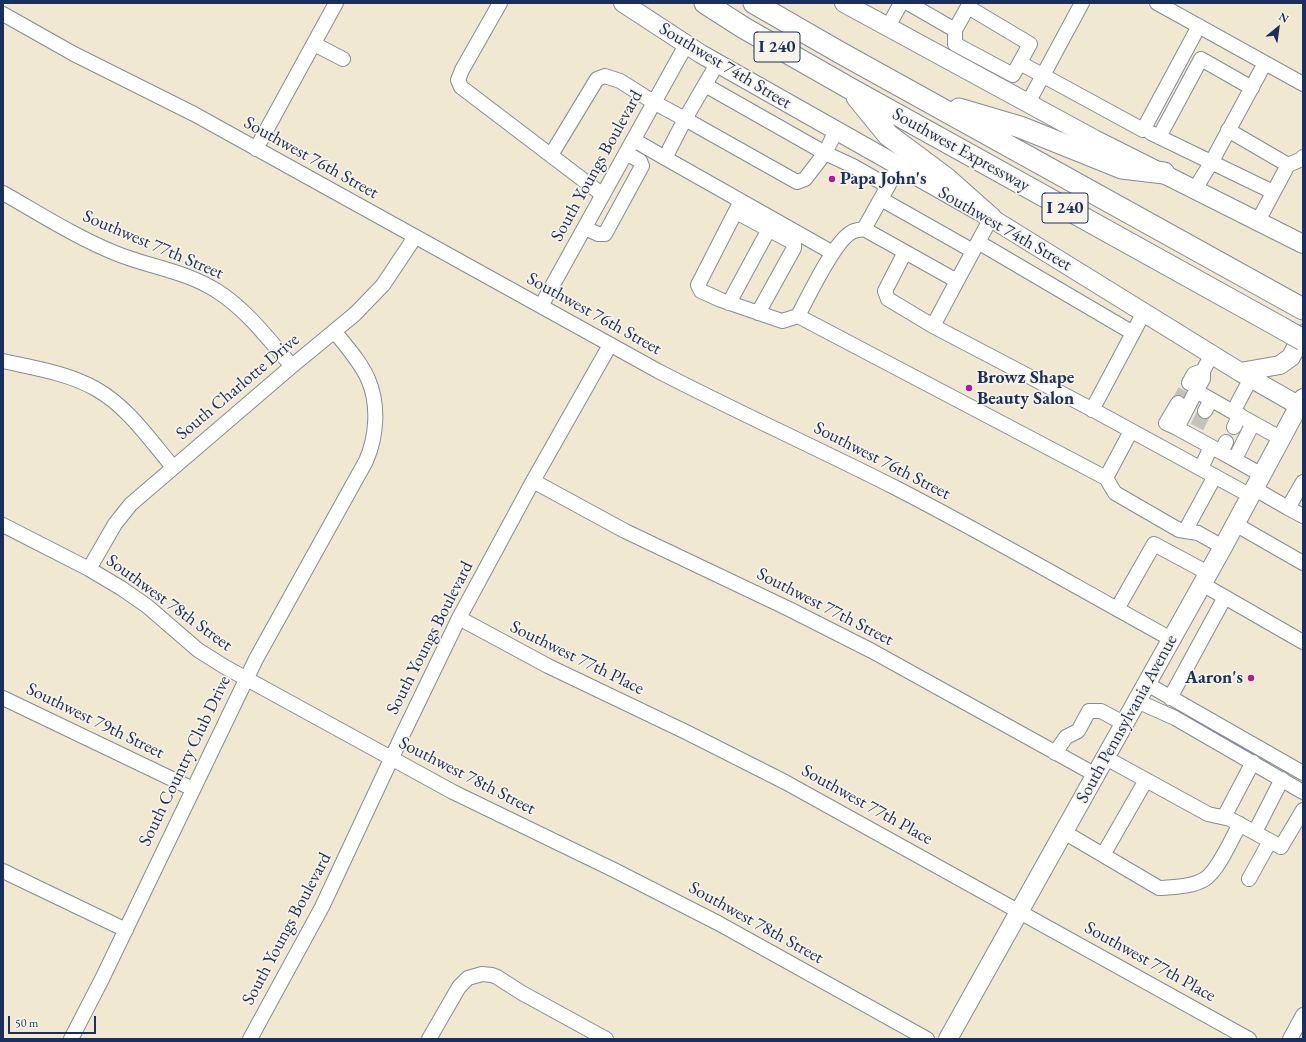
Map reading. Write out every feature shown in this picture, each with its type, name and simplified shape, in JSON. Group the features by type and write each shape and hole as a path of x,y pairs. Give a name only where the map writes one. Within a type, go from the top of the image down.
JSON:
{"highway":[{"name":"Southwest Expressway","path":"705,3 744,28 850,88 1303,340"},
{"name":"Southwest Expressway","path":"754,3 1299,307"},
{"path":"850,88 888,135 947,178 991,218"},
{"path":"919,96 1020,127 1122,168 1164,174"}],"main road":[{"name":"Southwest 74th Street","path":"624,3 686,45 718,64 836,132 991,218 1245,375 1302,404"},
{"path":"844,3 1094,139 1303,244"},
{"path":"1245,375 1280,365 1291,357 1303,334"},
{"name":"South Pennsylvania Avenue","path":"948,1039 1125,724 1302,404"}],"street":[{"path":"500,3 462,70 458,80 461,87 603,195"},
{"path":"888,27 901,3"},
{"path":"908,3 955,30"},
{"path":"1028,103 1082,3"},
{"path":"1157,3 1303,84"},
{"path":"256,149 314,44 334,4"},
{"path":"969,5 1030,44 1012,75 955,44 955,30 969,5"},
{"name":"Southwest 76th Street","path":"3,14 74,54 194,114 610,345 715,401 851,466 945,514 1171,639"},
{"path":"1143,130 1199,26"},
{"path":"314,44 343,59"},
{"name":"South Youngs Boulevard","path":"541,306 686,45"},
{"path":"1158,137 1201,59 1252,88"},
{"path":"1020,62 1143,130 1273,192"},
{"path":"1195,190 1266,63"},
{"path":"664,158 685,119 718,64"},
{"path":"551,155 597,79 605,76 620,81 654,103 797,182 805,179 825,153 836,132"},
{"path":"705,85 825,153 888,186"},
{"path":"1228,130 1288,165"},
{"path":"634,140 739,206 769,229 794,243 794,248 758,313"},
{"path":"585,228 598,234 605,234 642,166 640,161 626,153"},
{"path":"1258,221 1288,165 1302,159 1303,157"},
{"path":"739,206 698,285 701,291 729,303 782,321 798,316 840,242 851,232 864,228 898,166"},
{"name":"Southwest 77th Street","path":"3,193 102,247 130,259 187,276 218,292 230,300 251,320 292,366"},
{"path":"880,199 975,246 1133,333"},
{"path":"739,206 833,253"},
{"path":"933,326 991,218"},
{"path":"864,228 956,281"},
{"path":"729,303 769,229"},
{"name":"South Charlotte Drive","path":"89,569 106,538 121,515 131,504 355,314 373,296 396,267 415,237"},
{"path":"905,252 885,291 888,299 933,326 1214,476 1256,487 1303,516"},
{"path":"1092,410 1144,312"},
{"path":"798,316 1106,478 1115,493 1179,530 1198,532 1223,547"},
{"name":"South Country Club Drive","path":"71,1039 126,930 246,678 371,451 375,413 368,379 334,331"},
{"name":"South Youngs Boulevard","path":"250,1039 322,907 459,618 533,480 610,345"},
{"path":"1176,428 1192,387 1203,379 1202,371 1212,354"},
{"path":"3,361 74,380 106,395 129,416 173,467"},
{"path":"1236,418 1245,375"},
{"path":"1192,387 1208,405 1236,418 1253,422 1282,439"},
{"path":"1178,403 1166,423 1176,428 1194,432 1219,447 1235,459 1256,487"},
{"path":"1235,459 1253,422"},
{"path":"1106,478 1131,431"},
{"path":"1201,468 1219,447"},
{"path":"1185,531 1214,476"},
{"name":"Southwest 77th Street","path":"533,480 625,531 789,609 872,651 1096,775"},
{"path":"1288,508 1303,482"},
{"path":"1235,524 1303,563"},
{"name":"Southwest 78th Street","path":"3,525 89,569 135,597 198,650 224,667 453,792 712,919 927,1039"},
{"path":"1118,609 1154,544 1205,578 1224,597 1303,642"},
{"path":"1170,698 1224,597"},
{"name":"Southwest 77th Place","path":"459,618 548,666 688,733 771,775 1249,1039"},
{"path":"1147,684 1303,772"},
{"name":"Southwest 79th Street","path":"3,698 193,789"},
{"path":"1137,701 1175,718 1303,792"},
{"path":"1055,752 1066,738 1078,731 1089,711 1102,711 1125,724"},
{"path":"1106,758 1208,814 1230,819 1281,847 1303,810"},
{"path":"1224,817 1252,762"},
{"path":"1255,832 1282,779"},
{"path":"1103,855 1146,780"},
{"path":"1064,832 1159,888 1177,887 1205,879 1213,872 1240,824"},
{"path":"1249,879 1270,841"},
{"path":"3,871 126,930"},
{"path":"429,1039 464,981 472,976 482,974 492,975 606,1039"},
{"path":"1290,1039 1303,1015"}],"tunnel":[{"path":"1178,403 1189,383"},
{"path":"1197,427 1205,411"}],"place":[{"name":"Papa John's","path":"832,179"},
{"name":"Browz Shape Beauty Salon","path":"969,388"},
{"name":"Aaron's","path":"1251,678"}]}
